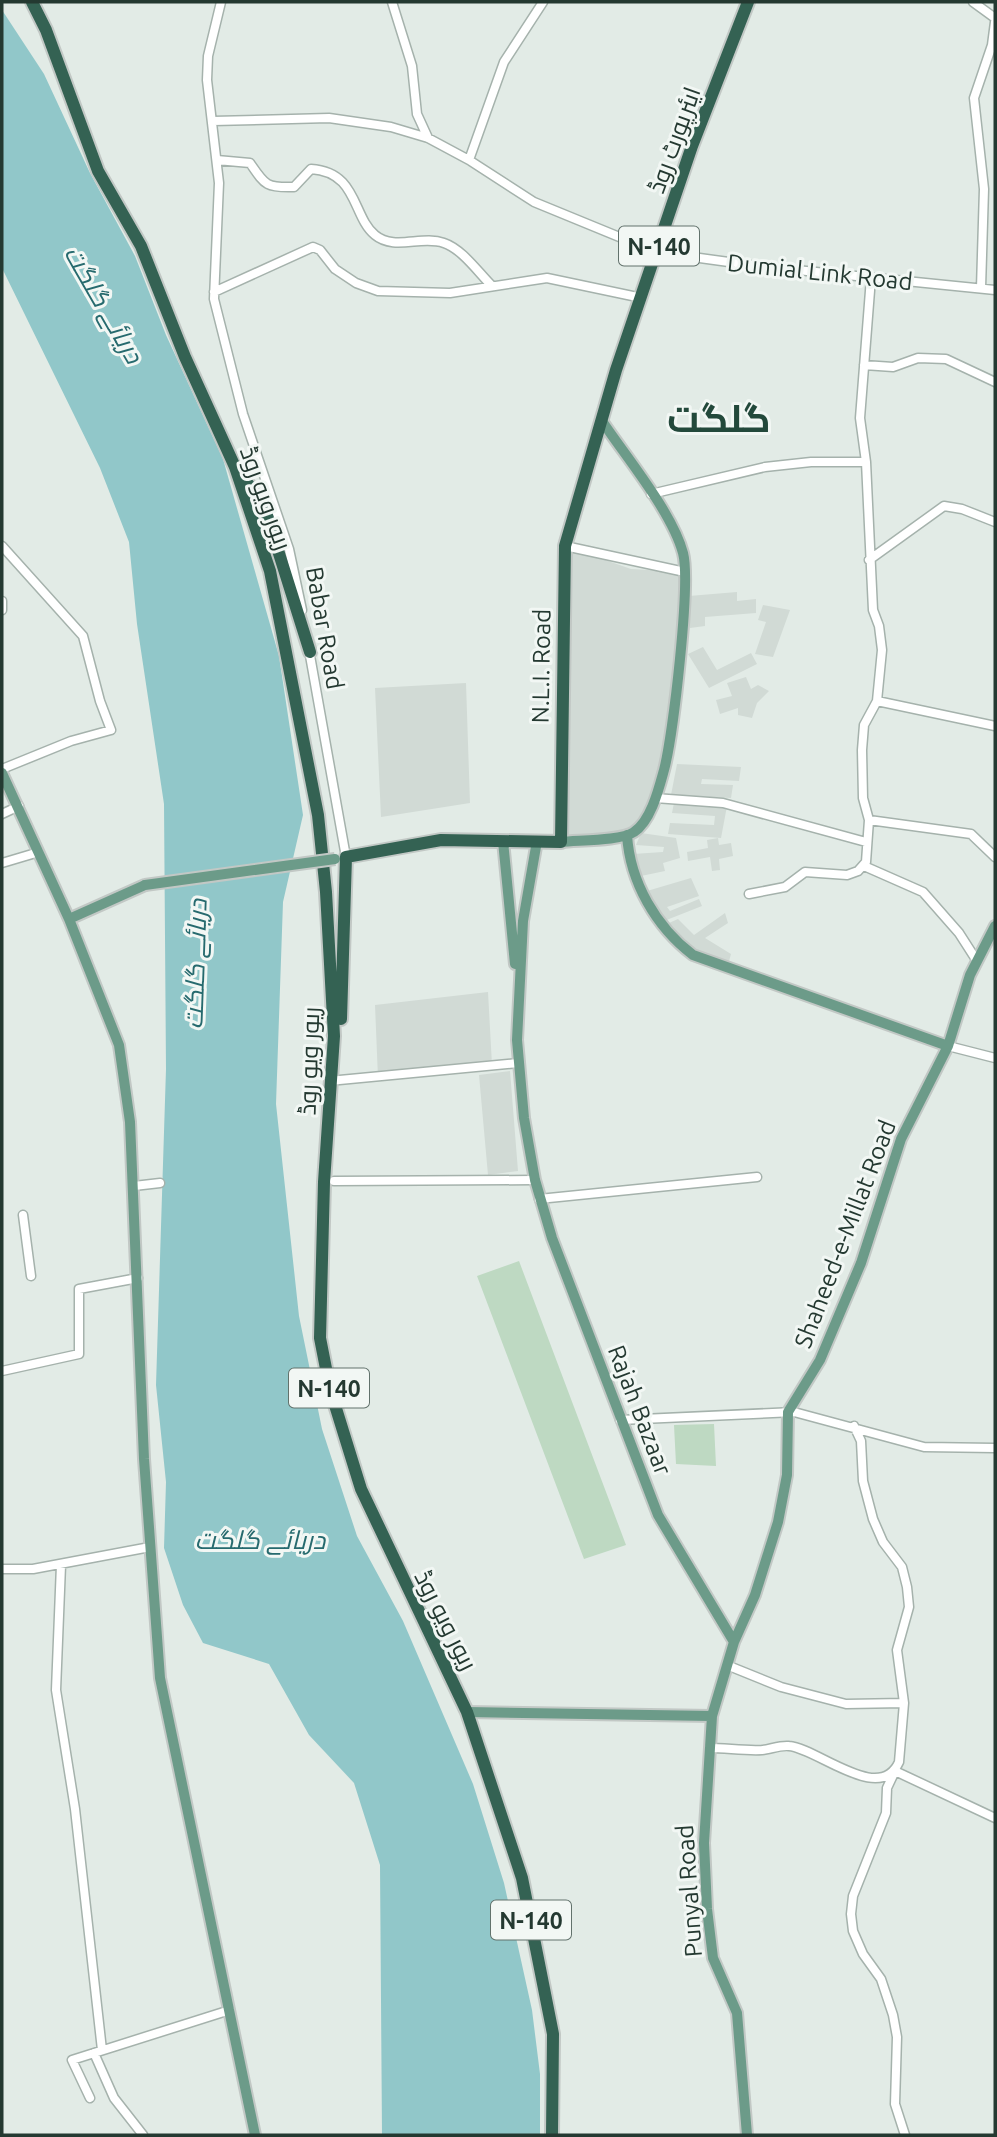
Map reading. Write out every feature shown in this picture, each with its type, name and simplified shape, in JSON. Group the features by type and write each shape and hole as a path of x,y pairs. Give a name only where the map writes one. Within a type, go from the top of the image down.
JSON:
{"highway":[{"name":"ریور ویو روڈ","path":"32,2 46,30 98,171 141,246 185,358 235,467 270,570 318,815 326,892 334,1036 329,1081 320,1338 330,1390 361,1489 467,1712 522,1878 545,1987 555,2073 552,2135"},
{"name":"ایئرپورٹ روڈ","path":"582,494 602,421 656,252 692,146 748,2"},
{"path":"235,467 257,494 265,509 310,652"},
{"name":"N.L.I. Road","path":"561,842 565,546 582,494"},
{"path":"340,858 424,842 561,842"},
{"name":"N-140","path":"334,1036 341,1016 340,858"}],"main road":[{"path":"561,842 627,835 639,828 655,798 666,760 685,572 684,555 678,538 602,421"},
{"path":"2,771 69,919 119,1045 129,1109 150,1547 164,1702 255,2135"},
{"path":"627,835 632,869 639,886 669,931 693,955 948,1046"},
{"path":"503,841 518,992"},
{"path":"518,992 523,921 537,841"},
{"path":"69,919 145,885 340,858"},
{"path":"510,920 523,921"},
{"name":"Shaheed-e-Millat Road","path":"788,1412 820,1360 861,1263 901,1139 948,1046 977,961 995,926"},
{"name":"Rajah Bazaar","path":"518,992 518,1063 539,1199 621,1420 667,1534 734,1642"},
{"path":"734,1642 755,1595 781,1511 787,1475 788,1412"},
{"name":"Punyal Road","path":"734,1642 712,1716 704,1843 707,1909 713,1958 739,2021 747,2135"},
{"path":"467,1712 511,1716 712,1716"}],"street":[{"name":"Babar Road","path":"221,2 208,56 219,217 214,292 243,414 289,549 310,652 340,858"},
{"path":"392,2 412,66 417,114 428,138"},
{"path":"469,160 505,62 543,2"},
{"path":"974,2 995,20 993,46 974,98 984,189 981,288"},
{"name":"Dumial Link Road","path":"212,121 329,118 379,125 428,138 469,160 534,202 656,252 871,278 995,289"},
{"path":"216,160 250,163 257,178 276,188 294,187 311,169 319,169 345,183 361,208 368,228 377,237 389,242 443,242 454,248 492,286"},
{"path":"214,292 313,247 320,250 345,276 378,291 450,293 547,278 642,298"},
{"path":"864,866 869,820 863,798 862,750 864,724 877,701 881,635 873,610 866,462 860,418 871,278"},
{"path":"864,365 893,367 918,358 946,359 995,382"},
{"path":"651,494 765,467 811,462 866,462"},
{"path":"869,560 944,506 962,509 995,522"},
{"path":"2,546 83,636 100,701 111,730 71,741 2,771"},
{"path":"565,546 685,572"},
{"path":"2,601 2,610"},
{"path":"877,701 995,726"},
{"path":"655,798 723,803 866,842"},
{"path":"2,814 19,806"},
{"path":"869,820 971,834 995,857"},
{"path":"2,863 39,852"},
{"path":"749,894 785,887 805,872 847,875 864,866"},
{"path":"864,866 923,892 959,933 977,961"},
{"path":"948,1046 995,1058"},
{"path":"329,1081 518,1063"},
{"path":"539,1199 757,1177"},
{"path":"334,1181 535,1180"},
{"path":"134,1185 160,1183"},
{"path":"23,1215 31,1276"},
{"path":"2,1371 79,1354 79,1289 138,1278"},
{"path":"621,1420 788,1412 854,1426 924,1447 995,1448"},
{"path":"854,1426 861,1441 863,1481 873,1519 883,1542 902,1567 909,1607 897,1650 904,1703 899,1762 887,1788 886,1813 853,1896 851,1914 853,1931 863,1954 881,1979 893,2014 897,2046 895,2104 905,2135"},
{"path":"2,1569 61,1565 150,1547"},
{"path":"61,1565 56,1690 75,1809 98,2052 114,2098 143,2135"},
{"path":"729,1666 781,1687 846,1704 904,1703"},
{"path":"709,1748 763,1750 788,1746 806,1750 817,1758 864,1778 895,1770 995,1818"},
{"path":"90,2098 72,2060 230,2010"}],"shaded area":[{"path":"565,546 631,569 685,572 678,656 655,798 633,833 561,842"},
{"path":"737,592 737,601 756,599 756,613 705,617 705,626 690,628 689,596"},
{"path":"763,605 790,610 773,657 755,654 766,622 758,620"},
{"path":"703,647 717,670 751,653 757,664 709,688 688,654"},
{"path":"746,677 751,689 758,685 769,691 757,703 752,718 738,715 738,708 720,714 716,700 732,696 727,683"},
{"path":"466,683 470,803 381,817 375,688"},
{"path":"677,764 741,767 739,781 702,779 701,784 733,785 731,798 671,795"},
{"path":"674,803 727,806 721,838 668,834 670,823 714,825 715,816 672,813"},
{"path":"641,833 676,838 680,858 663,863 665,871 641,876 633,854 663,852 664,847 636,845"},
{"path":"718,838 719,845 731,843 733,856 719,859 720,870 712,871 710,857 688,861 687,852 708,848 707,840"},
{"path":"691,878 699,896 667,907 670,911 699,899 702,906 664,921 647,891"},
{"path":"725,913 728,923 705,938 731,954 728,965 688,945 669,923 678,919 694,935"},
{"path":"488,992 492,1065 378,1078 375,1005"},
{"path":"510,1071 518,1171 488,1175 479,1075"}],"green space":[{"path":"519,1261 626,1545 584,1559 477,1276"},
{"path":"714,1424 716,1466 676,1464 674,1425"}],"water":[{"name":"دریائے گلگت","path":"2,10 44,74 90,173 135,256 166,335 223,459 279,656 303,815 283,902 276,1104 299,1316 322,1429 357,1536 403,1621 473,1784 504,1883 532,2010 540,2074 540,2135 382,2135 380,1865 354,1783 309,1735 269,1664 203,1643 183,1605 164,1548 166,1482 156,1385 166,1069 164,804 137,624 129,542 100,468 2,268"}],"district":[{"name":"گلگت","path":"719,418"}]}
